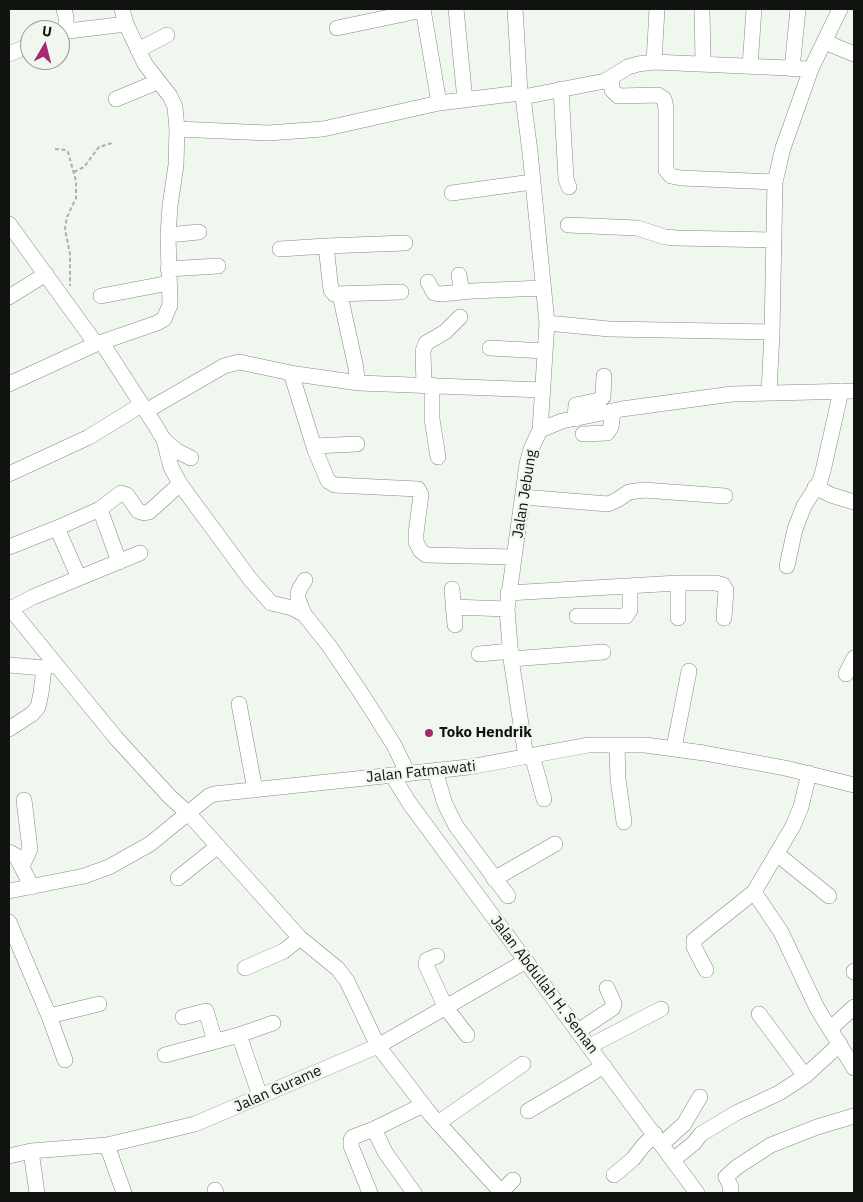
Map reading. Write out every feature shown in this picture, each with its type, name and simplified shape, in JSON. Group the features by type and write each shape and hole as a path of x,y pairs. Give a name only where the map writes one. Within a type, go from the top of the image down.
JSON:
{"street":[{"path":"11,378 157,323 164,319 170,305 168,235 176,165 177,129 175,107 170,96 144,64 126,24 122,9"},
{"path":"456,9 464,100"},
{"path":"515,9 522,95 530,152 547,323 540,430"},
{"path":"654,62 657,9"},
{"path":"702,9 703,63"},
{"path":"750,66 754,9"},
{"path":"792,68 798,9"},
{"path":"769,392 775,182 783,148 811,69 840,9"},
{"path":"337,28 423,10 439,103"},
{"path":"70,30 126,24"},
{"path":"138,50 167,35"},
{"path":"825,42 854,54"},
{"path":"177,129 268,134 315,130 439,103 522,95 606,80 628,67 654,62 811,69"},
{"path":"612,78 612,90 618,96 658,95 664,99 666,108 666,170 670,176 775,182"},
{"path":"116,99 157,82"},
{"path":"561,89 566,179 569,187"},
{"path":"452,193 532,182"},
{"path":"9,224 99,344 144,408 164,440 171,467 180,484 250,579 271,603 292,608 304,614"},
{"path":"568,225 637,228 665,237 677,238 773,240"},
{"path":"168,235 198,232"},
{"path":"280,249 405,243"},
{"path":"326,246 331,290 334,294 401,292"},
{"path":"101,296 168,276 218,266"},
{"path":"9,297 46,274"},
{"path":"459,275 462,292"},
{"path":"428,282 432,291 438,294 543,288"},
{"path":"340,295 356,368 357,382"},
{"path":"438,457 423,351 426,343 445,332 460,317"},
{"path":"547,323 609,329 772,332"},
{"path":"490,348 545,351"},
{"path":"9,474 89,437 232,363 247,363 291,373 357,382 542,390"},
{"path":"291,373 326,479 335,484 415,488 420,490 422,495 416,542 422,553 431,556 514,557"},
{"path":"575,419 576,405 599,400 603,397 604,376"},
{"path":"787,566 795,529 804,506 820,480 848,391"},
{"name":"Jalan Jebung","path":"544,799 529,756 511,655 507,609 531,448 540,430 562,421 612,411 732,394 848,391"},
{"path":"583,434 607,433 611,427 612,411"},
{"path":"164,440 177,451 191,458"},
{"path":"314,446 357,444"},
{"path":"9,547 100,509 118,494 124,494 138,511 147,513 180,484"},
{"path":"815,487 831,495 854,502"},
{"path":"523,497 608,504 629,492 644,490 725,496"},
{"path":"100,509 119,562"},
{"path":"57,528 79,578"},
{"path":"140,553 10,608 50,666 165,792 189,814 300,938 338,969 378,1046 423,1105 495,1191 513,1180"},
{"path":"306,580 298,593 304,614 330,647 361,693 394,745 408,774"},
{"path":"508,594 678,583 716,583 723,585 726,590 724,618"},
{"path":"678,583 678,618"},
{"path":"577,616 626,616 630,610 630,586"},
{"path":"452,590 455,625"},
{"path":"453,607 507,609"},
{"path":"479,654 511,655 603,652"},
{"path":"846,674 854,658"},
{"path":"9,665 50,666"},
{"path":"9,729 32,714 38,706 50,666"},
{"path":"674,748 689,671"},
{"path":"239,704 255,790"},
{"name":"Jalan Fatmawati","path":"9,892 84,876 109,868 150,844 209,796 214,794 497,763 588,745 674,748 757,762 854,785"},
{"path":"617,745 618,779 624,822"},
{"path":"435,771 445,804 463,836 508,896"},
{"path":"706,970 694,947 694,940 754,892 793,826 801,808 809,773"},
{"name":"Jalan Abdullah H. Seman","path":"392,775 410,804 697,1193"},
{"path":"22,866 30,850 24,800"},
{"path":"442,846 463,836"},
{"path":"494,879 555,844"},
{"path":"178,878 218,846"},
{"path":"9,852 16,856 32,887"},
{"path":"777,854 829,896"},
{"path":"754,892 785,938 817,1008 854,1068"},
{"path":"9,922 49,1016 65,1060"},
{"path":"245,968 284,951 300,938"},
{"path":"437,956 428,960 426,965 446,1008 467,1035"},
{"name":"Jalan Gurame","path":"9,1156 31,1151 108,1145 195,1124 378,1046 526,961"},
{"path":"578,1031 613,1008 614,1004 607,988"},
{"path":"49,1016 98,1004"},
{"path":"831,1028 854,1007"},
{"path":"590,1046 661,1009"},
{"path":"183,1017 206,1012 215,1041"},
{"path":"759,1014 805,1076"},
{"path":"165,1055 239,1034 273,1022"},
{"path":"239,1034 260,1096"},
{"path":"673,1160 694,1143 701,1134 736,1113 779,1093 805,1076 840,1044"},
{"path":"438,1123 523,1064"},
{"path":"528,1112 604,1066"},
{"path":"614,1175 633,1160 643,1146 684,1124 700,1097"},
{"path":"370,1193 351,1143 353,1137 423,1105"},
{"path":"730,1193 731,1187 726,1177 737,1167 771,1145 817,1127 854,1116"},
{"path":"374,1129 386,1152 414,1193"},
{"path":"108,1145 124,1193"},
{"path":"31,1151 37,1193"}],"path":[{"path":"74,172 84,167 99,147 112,143"},
{"path":"55,149 66,150 76,180 76,198 68,217 66,229 71,281 68,303"}],"place":[{"name":"Toko Hendrik","path":"429,733"}]}
